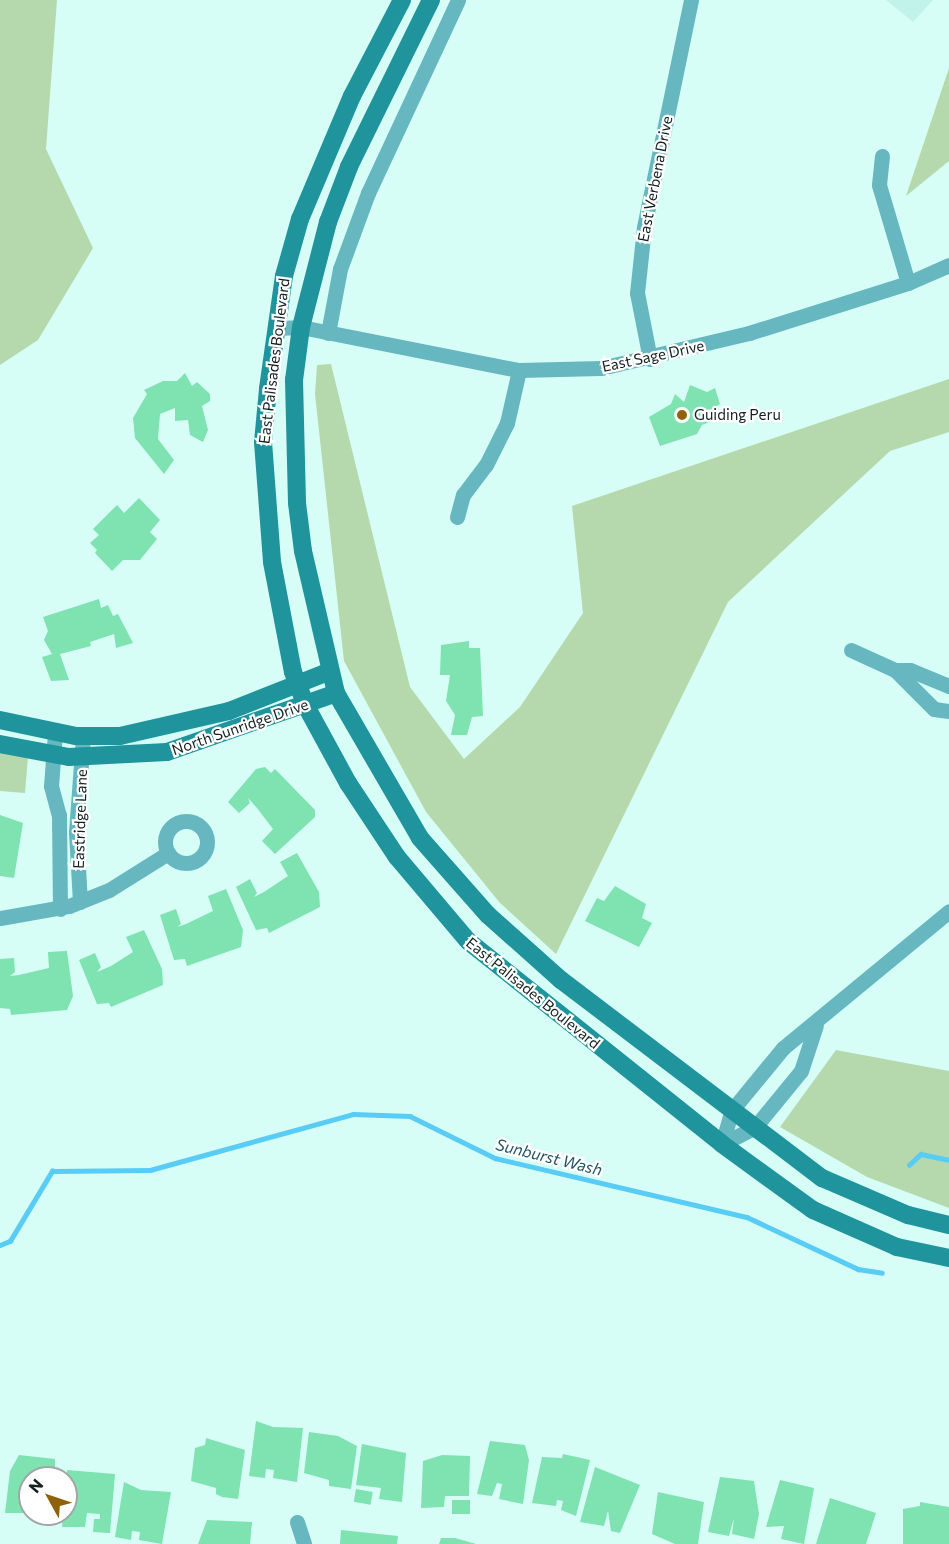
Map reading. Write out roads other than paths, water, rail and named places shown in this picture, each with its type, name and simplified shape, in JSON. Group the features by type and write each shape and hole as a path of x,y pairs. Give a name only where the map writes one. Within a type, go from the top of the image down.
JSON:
{"street":[{"name":"East Palisades Boulevard","path":"402,0 320,168 284,276 276,328 263,442 266,510 297,683 306,706 348,783 397,857 468,941 722,1144 813,1210 897,1247 949,1258"},
{"name":"East Palisades Boulevard","path":"431,0 349,167 328,222 301,327 294,380 297,503 328,672 336,693 420,838 488,915 561,980 822,1178 852,1194 949,1225"},
{"path":"328,333 340,269 368,193 458,0"},
{"name":"East Verbena Drive","path":"650,359 637,293 644,227 691,0"},
{"path":"882,156 879,185 908,283"},
{"name":"East Sage Drive","path":"276,328 301,327 519,370 601,368 650,359 908,283 949,265"},
{"path":"457,517 463,495 486,465 507,423 519,370"},
{"path":"851,650 895,670 934,709 949,711"},
{"path":"895,670 910,670 949,686"},
{"name":"North Sunridge Drive","path":"0,720 55,733 83,736 162,730 229,711 328,672"},
{"name":"North Sunridge Drive","path":"0,744 82,757 167,752 306,706 336,693"},
{"name":"Eastridge Lane","path":"55,733 51,786 59,815 60,909"},
{"name":"Eastridge Lane","path":"80,902 76,832 83,736"},
{"path":"0,918 60,909 80,902 109,890 168,854"},
{"path":"722,1144 732,1110 783,1048 816,1025 949,910"},
{"path":"722,1144 755,1127 801,1071 816,1025"},
{"path":"297,1522 304,1544"}],"waterway":[{"name":"Sunburst Wash","path":"0,1245 10,1241 52,1171 150,1170 353,1114 410,1116 495,1158 747,1217 858,1269 882,1273"},
{"name":"Sunburst Wash","path":"909,1165 921,1154 949,1160"}],"place":[{"name":"Guiding Peru","path":"682,415"}]}
